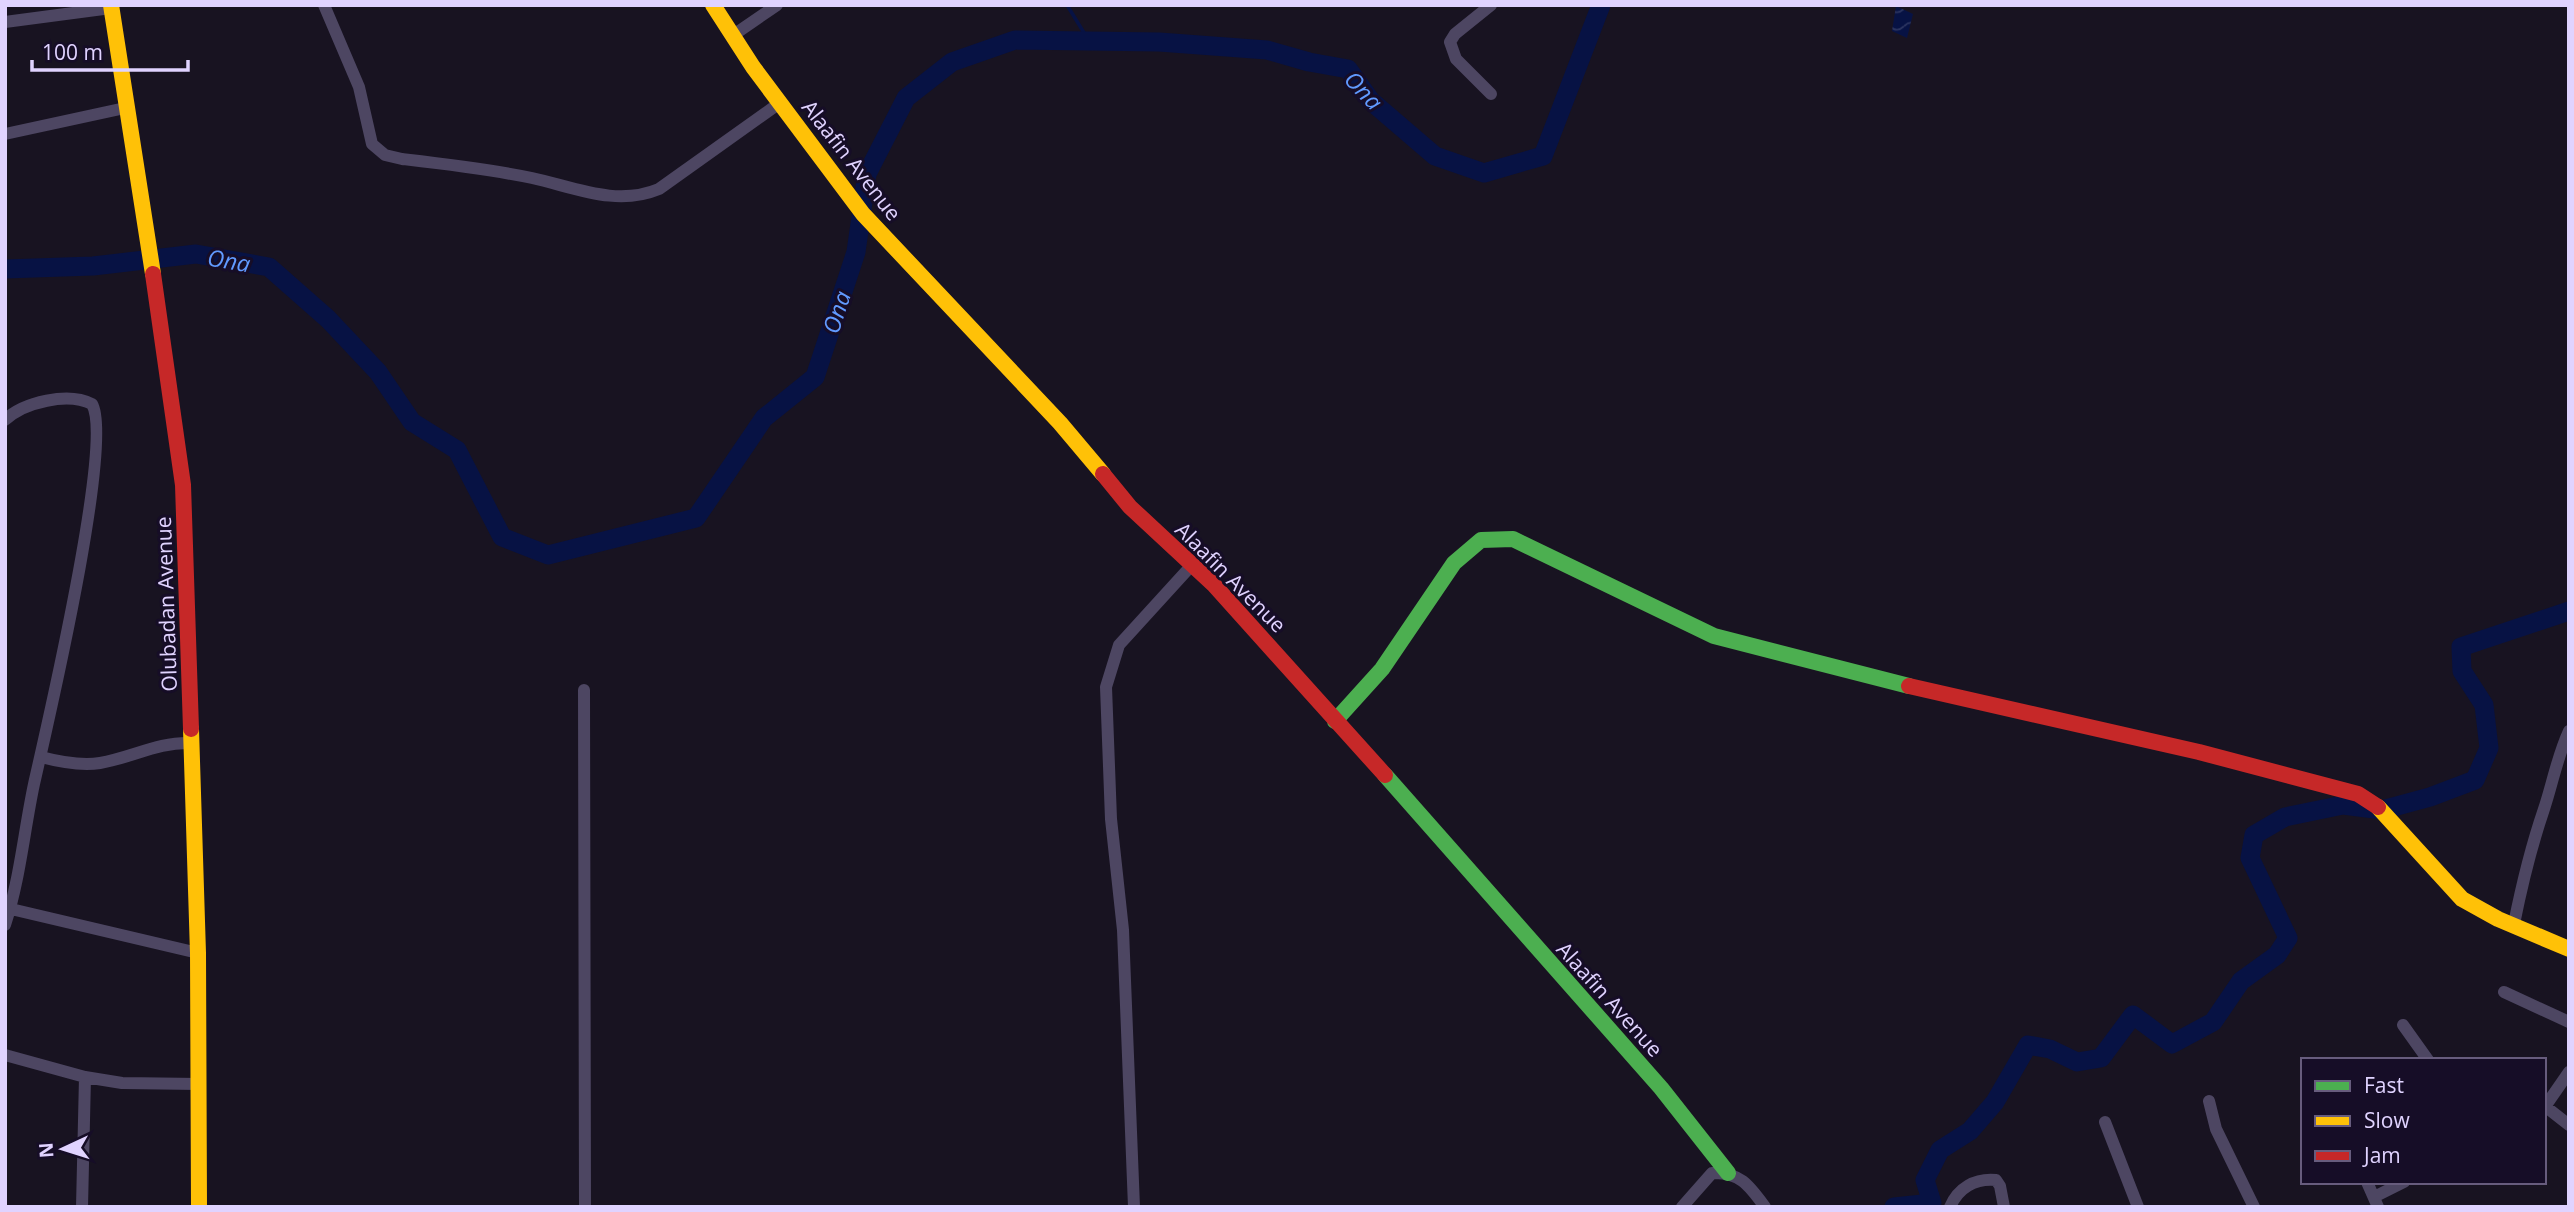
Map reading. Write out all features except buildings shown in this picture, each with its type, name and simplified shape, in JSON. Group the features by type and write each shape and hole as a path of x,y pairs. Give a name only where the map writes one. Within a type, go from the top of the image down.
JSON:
{"street":[{"path":"324,5 359,87 372,144 385,155 402,159 531,178 599,195 641,197 668,183 780,102"},
{"name":"Alaafin Avenue","path":"713,5 732,36 863,215 1060,423 1130,507 1214,585 1287,663 1335,722 1661,1088 1728,1172"},
{"path":"732,36 777,5"},
{"path":"1491,5 1455,34 1450,42 1456,59 1491,94"},
{"path":"5,22 111,7"},
{"name":"Olubadan Avenue","path":"111,7 170,380 183,485 198,953 199,1207"},
{"path":"5,134 125,108"},
{"path":"5,420 33,405 77,399 92,404 98,419 88,516 5,925"},
{"path":"1335,722 1382,670 1447,573 1475,544 1494,536 1513,539 1549,554 1714,636 1893,682 2199,752 2358,793 2380,805 2429,866 2464,901 2569,949"},
{"path":"1134,1207 1123,930 1111,819 1106,687 1119,645 1191,566"},
{"path":"584,690 585,1207"},
{"path":"2514,924 2531,841 2544,808 2557,758 2569,731"},
{"path":"41,757 60,762 97,764 159,745 190,743"},
{"path":"9,904 198,953"},
{"path":"2504,992 2569,1022"},
{"path":"2403,1025 2427,1058"},
{"path":"5,1055 85,1077 122,1083 199,1084"},
{"path":"2546,1106 2569,1072"},
{"path":"82,1207 85,1077"},
{"path":"2208,1101 2216,1129 2254,1207"},
{"path":"2546,1108 2569,1125"},
{"path":"2105,1122 2138,1207"},
{"path":"1682,1207 1712,1173 1728,1172 1740,1177 1765,1207"},
{"path":"1950,1207 1961,1189 1987,1179 1996,1180 2000,1186 2004,1207"},
{"path":"2368,1184 2376,1202 2401,1184"}],"water":[{"path":"1896,6 1913,14 1907,38 1892,31"}],"waterway":[{"path":"1067,5 1089,41"},
{"name":"Ona","path":"5,269 93,266 196,254 269,267 328,319 378,372 412,422 457,450 502,537 548,555 696,518 764,418 815,377 856,252 867,174 906,98 952,62 1015,40 1159,42 1267,50 1348,69 1371,101 1435,156 1484,173 1543,156 1601,5"},
{"path":"1894,1207 1932,1203 1925,1180 1940,1150 1970,1131 1995,1102 2028,1045 2050,1049 2077,1062 2101,1058 2133,1015 2172,1044 2213,1022 2241,981 2277,955 2288,938 2250,858 2254,835 2285,817 2343,805 2382,810 2430,797 2475,780 2489,748 2484,705 2462,671 2461,647 2569,611"}],"traffic: fast":[{"path":"1335,721 1382,669 1454,563 1481,540 1513,539 1714,636 1909,686"},
{"path":"1385,775 1661,1088 1728,1173"}],"traffic: slow":[{"path":"111,5 153,274"},
{"path":"713,5 753,67 863,214 1060,423 1103,474"},
{"path":"191,729 198,953 199,1207"},
{"path":"2378,807 2462,899 2498,919 2569,949"}],"traffic: jam":[{"path":"153,274 183,485 191,729"},
{"path":"1103,474 1130,507 1214,585 1385,775"},
{"path":"1909,686 2199,752 2358,794 2378,807"}]}
